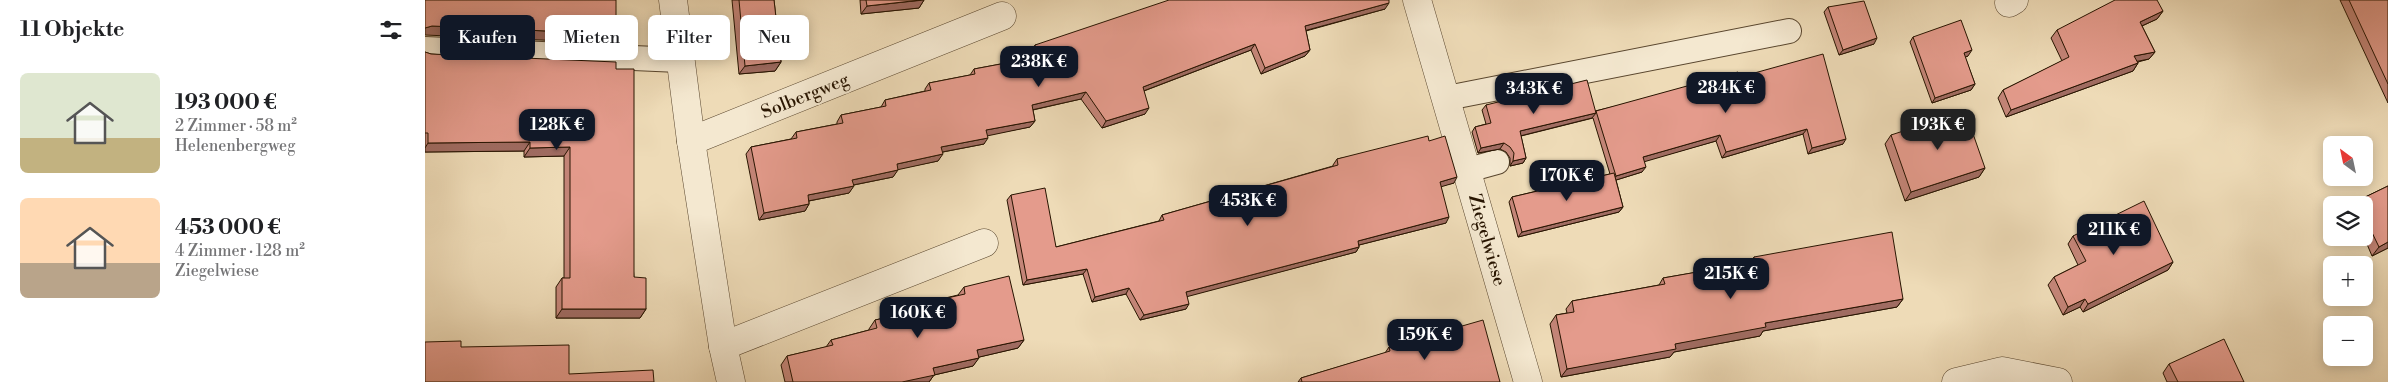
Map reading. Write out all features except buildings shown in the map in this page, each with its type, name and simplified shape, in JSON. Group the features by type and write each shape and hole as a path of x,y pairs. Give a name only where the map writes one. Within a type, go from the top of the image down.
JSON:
{"street":[{"path":"673,0 674,15"},
{"name":"Ziegelwiese","path":"1417,0 1468,170 1528,382"},
{"name":"Solbergweg","path":"691,141 1002,16"},
{"path":"679,60 723,346 731,382"},
{"path":"723,346 984,243"},
{"path":"1956,382 2003,371 2058,382"}],"lane":[{"path":"1447,98 1789,31"},
{"path":"425,49 648,59"},
{"path":"1468,170 1497,162"}]}
